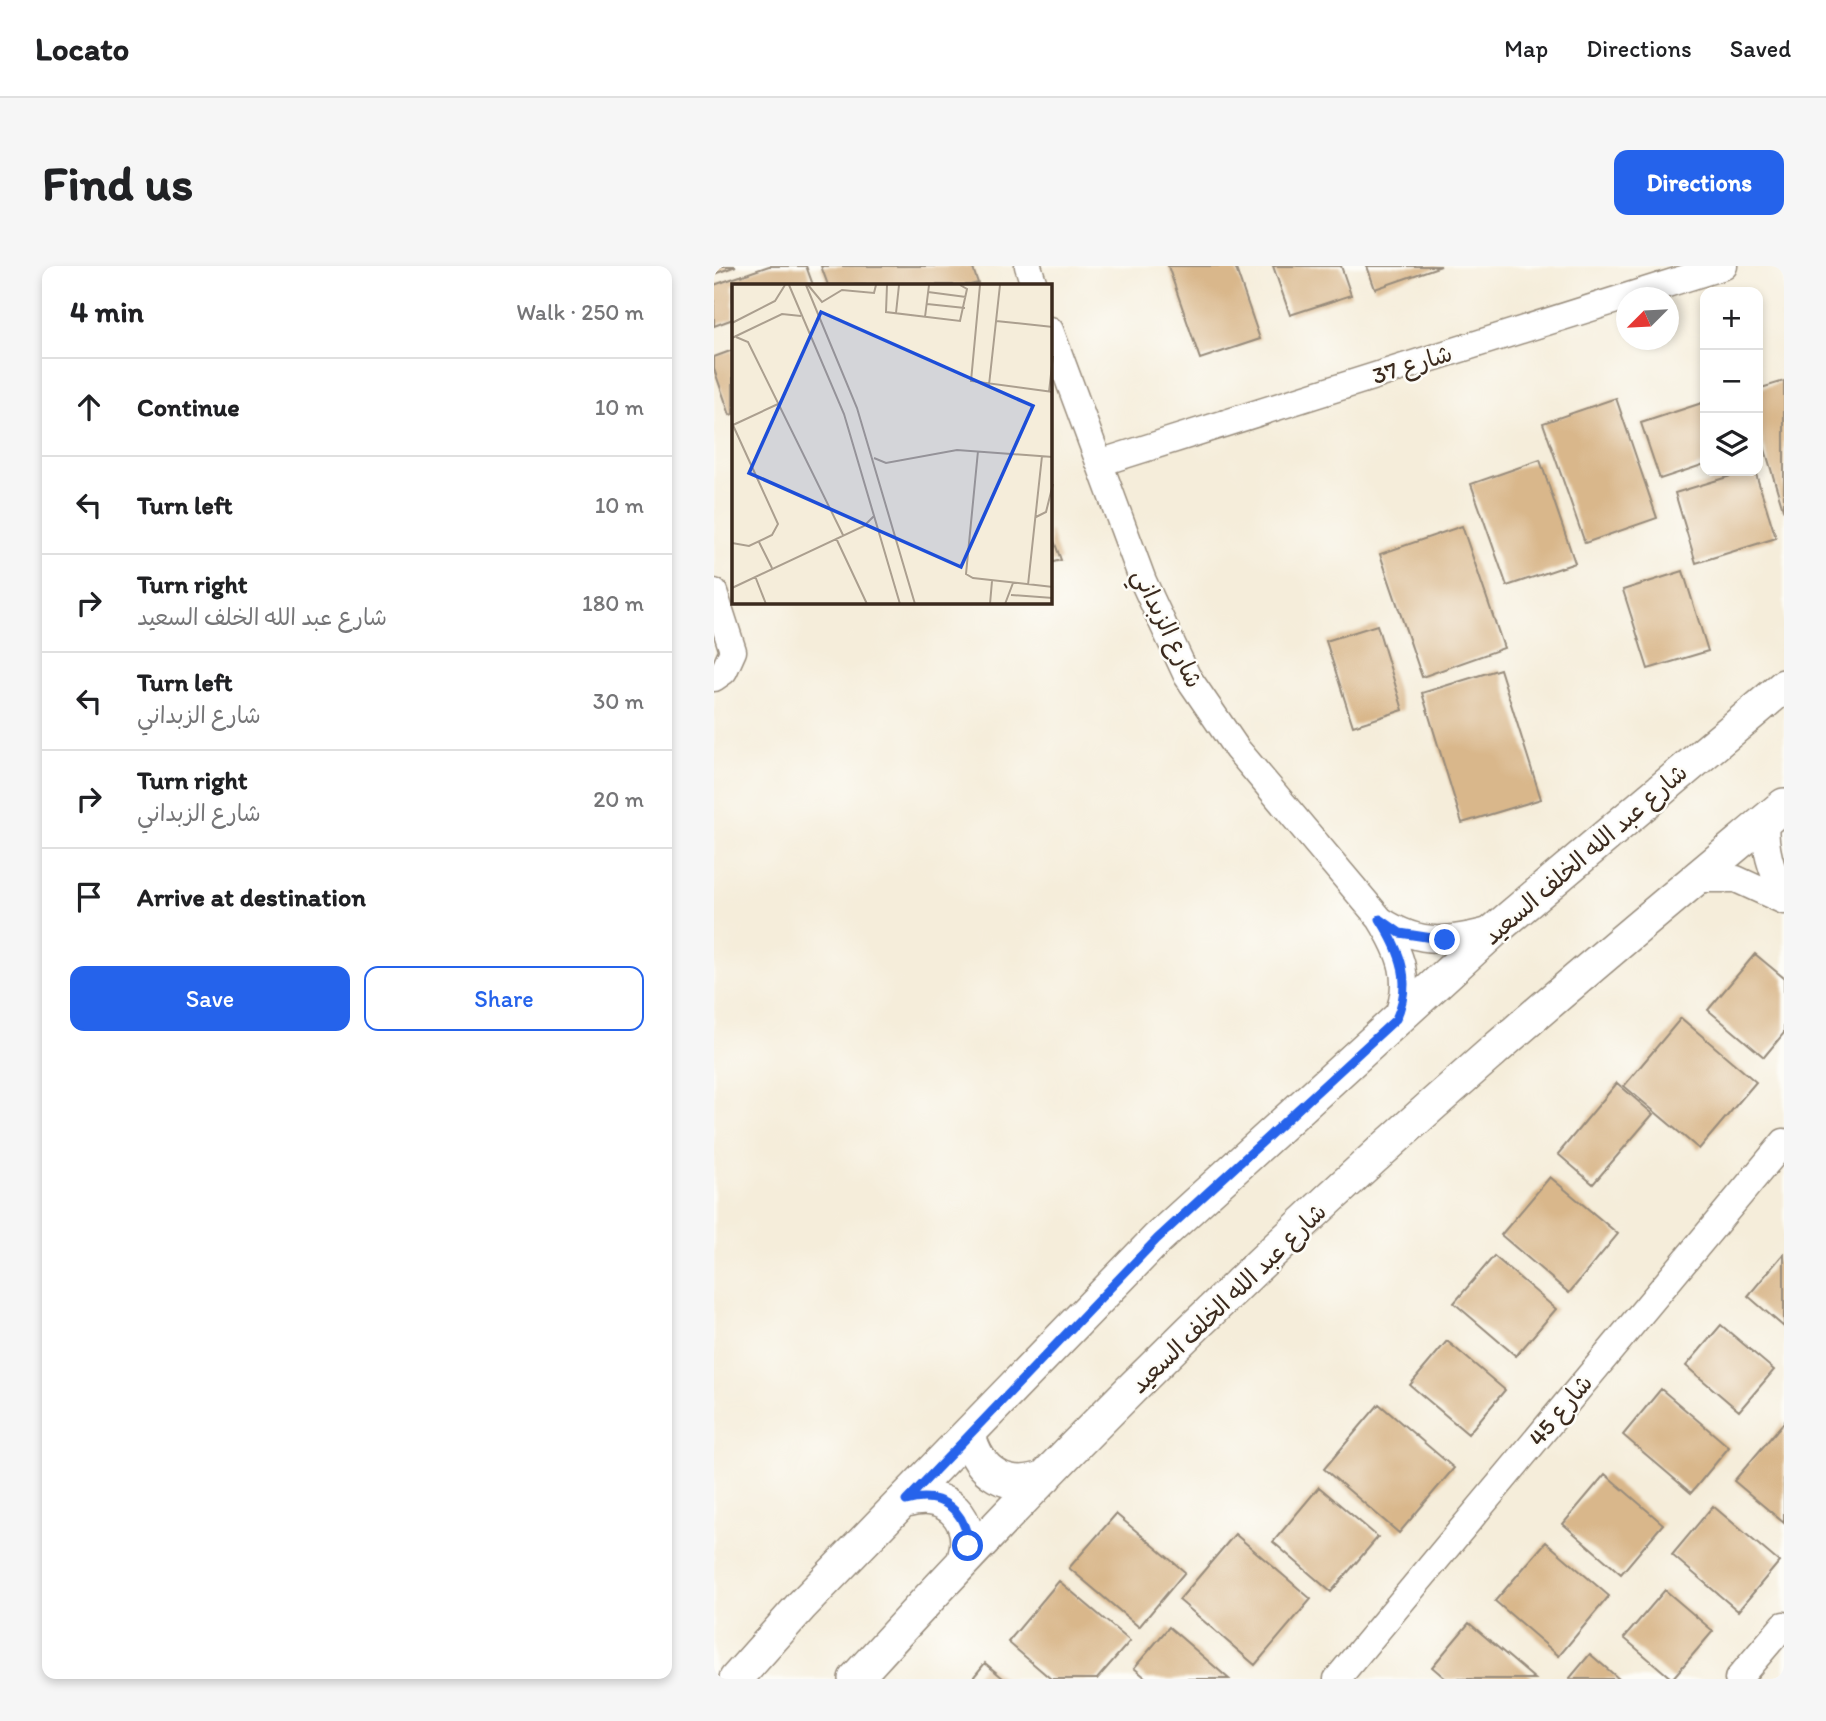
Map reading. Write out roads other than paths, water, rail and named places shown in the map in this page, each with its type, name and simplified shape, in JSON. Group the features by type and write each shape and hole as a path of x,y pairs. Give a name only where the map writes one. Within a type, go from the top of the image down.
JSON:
{"main road":[{"name":"شارع عبد الله الخلف السعيد","path":"736,1679 802,1606 1157,1239 1496,929 1784,686"},
{"name":"شارع عبد الله الخلف السعيد","path":"855,1679 964,1559 1222,1300 1489,1055 1774,813"},
{"path":"969,1435 978,1459 996,1477 1029,1483 1045,1477"},
{"path":"906,1501 932,1498 956,1510 967,1533 964,1559"}],"street":[{"path":"1028,266 1034,284"},
{"name":"شارع 37","path":"1099,463 1724,266"},
{"name":"شارع الزبداني","path":"1052,335 1143,581 1187,676 1237,749 1380,919 1401,959 1406,982 1404,1000 1396,1019"},
{"path":"714,592 733,651 719,675"},
{"path":"1774,813 1765,850 1784,894"},
{"path":"1694,879 1736,879 1784,901"},
{"name":"شارع الزبداني","path":"1380,919 1400,933 1425,940 1445,940 1496,929"},
{"name":"شارع 45","path":"1337,1679 1784,1142"},
{"path":"1738,1679 1784,1625"}]}
